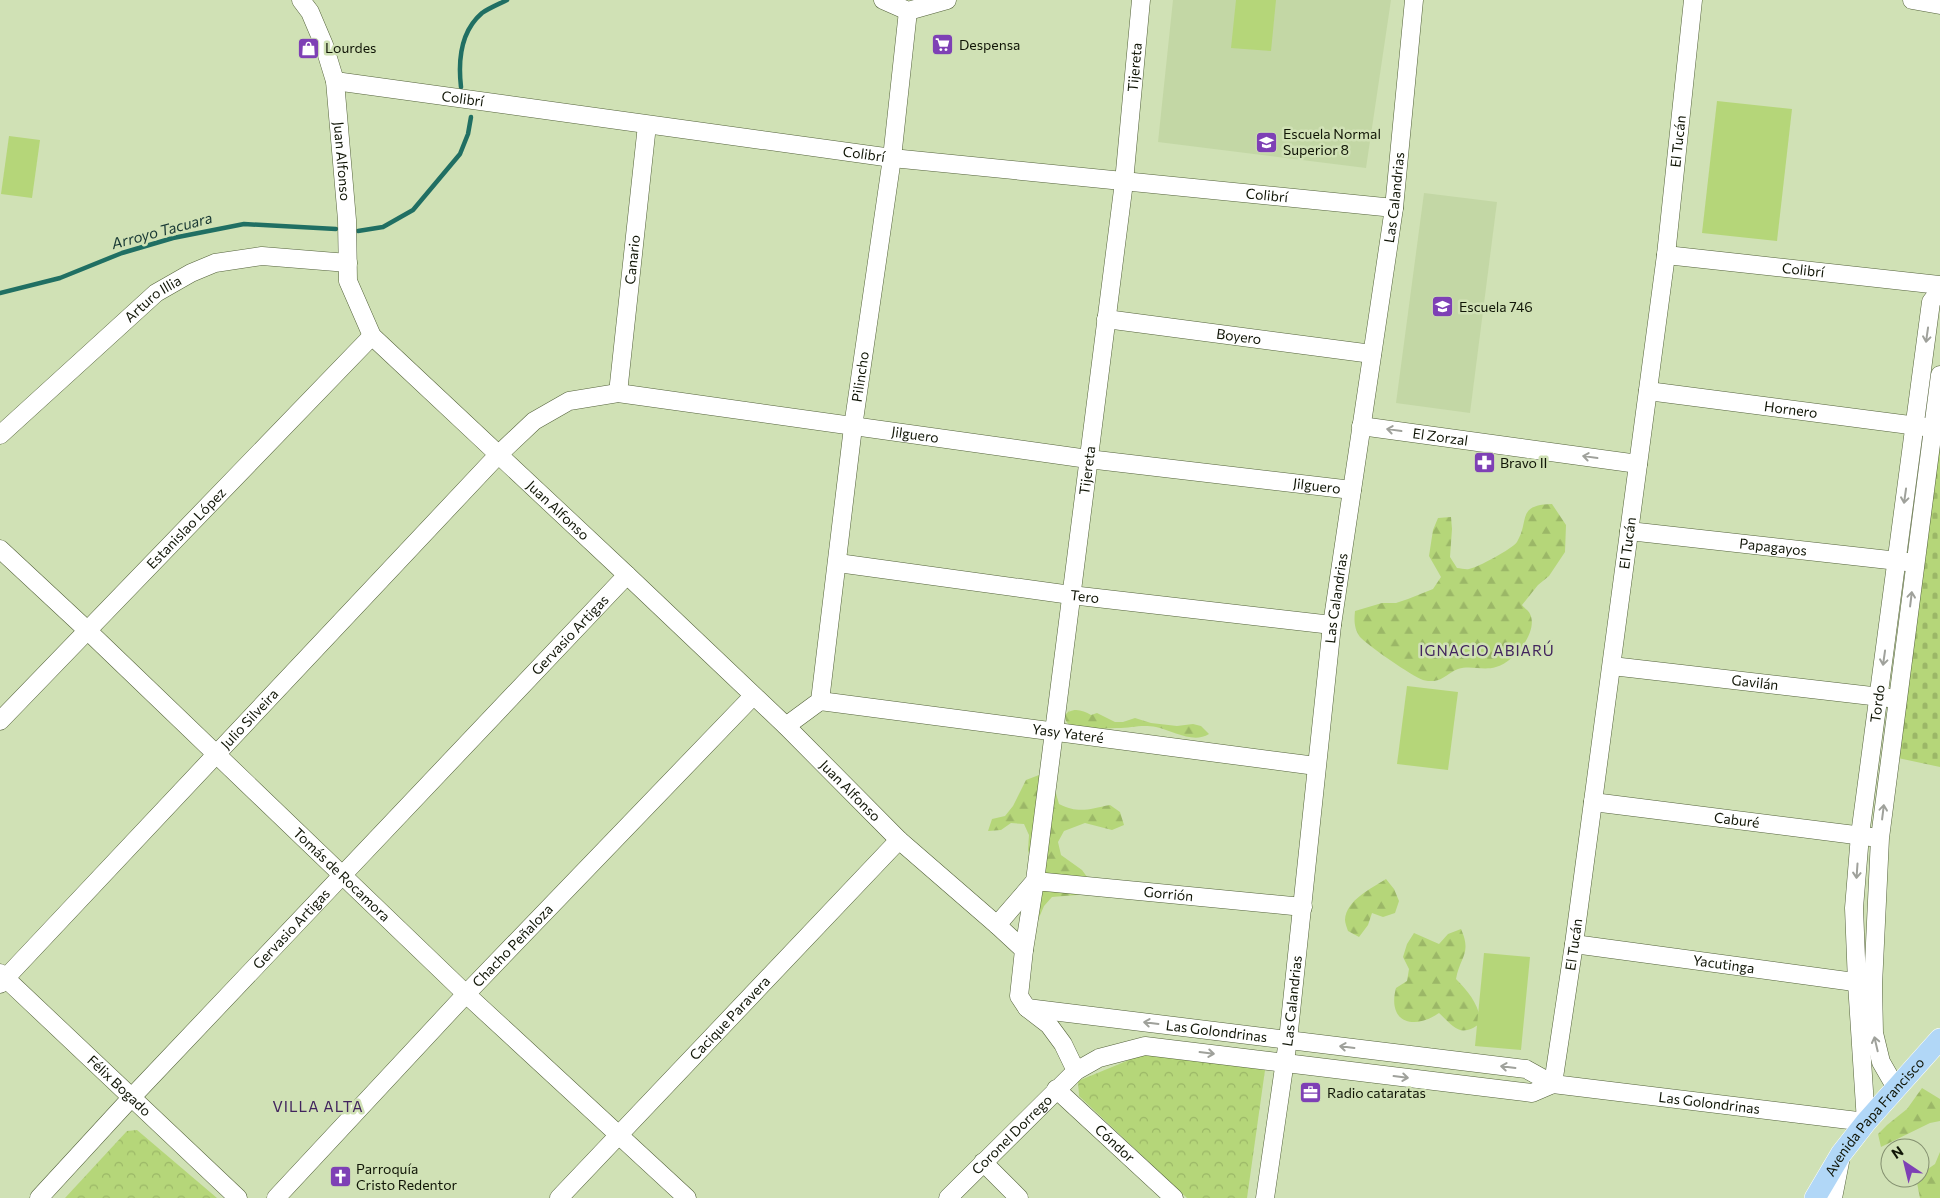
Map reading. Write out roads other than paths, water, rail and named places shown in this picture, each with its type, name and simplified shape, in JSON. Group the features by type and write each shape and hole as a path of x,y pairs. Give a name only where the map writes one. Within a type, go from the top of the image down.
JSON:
{"main road":[{"name":"Avenida Papa Francisco","path":"1815,1198 1841,1154 1866,1122 1940,1039"}],"street":[{"name":"Juan Alfonso","path":"301,0 310,12 324,45 335,81 347,229 348,281 372,336 786,726 899,840 1024,950"},
{"path":"883,0 908,12 947,0"},
{"name":"Tijereta","path":"1027,1008 1019,996 1024,950 1035,881 1124,182 1141,0"},
{"name":"Las Calandrias","path":"1265,1198 1283,1062 1288,1040 1332,624 1394,208 1414,0"},
{"name":"El Tucán","path":"1553,1084 1612,666 1666,255 1694,0"},
{"path":"1912,0 1940,5"},
{"name":"Pilincho","path":"820,701 853,427 892,158 908,12"},
{"name":"Colibrí","path":"335,81 892,158 1394,208"},
{"name":"Canario","path":"618,394 647,125"},
{"name":"Colibrí","path":"1666,255 1940,285"},
{"name":"Arturo Illia","path":"0,435 156,293 191,273 215,263 262,256 348,263"},
{"name":"Tordo","path":"1896,1088 1881,1062 1874,1033 1854,908 1860,835 1931,302 1940,290"},
{"name":"Boyero","path":"1106,319 1372,354"},
{"name":"Estanislao López","path":"0,721 372,336"},
{"name":"Tordo","path":"1866,1122 1865,984 1880,838 1940,375"},
{"name":"Hornero","path":"1648,391 1933,428"},
{"name":"Jilguero","path":"498,455 534,421 569,401 618,394 1088,459 1352,490"},
{"name":"El Zorzal","path":"1361,426 1638,464"},
{"name":"Julio Silveira","path":"2,978 217,756 498,455"},
{"name":"Papagayos","path":"1629,531 1916,563"},
{"name":"Tomás de Rocamora","path":"0,549 87,630 466,994 686,1198"},
{"name":"Tero","path":"838,563 1071,595 1332,624"},
{"name":"Gervasio Artigas","path":"39,1198 131,1098 343,877 627,575"},
{"name":"Gavilán","path":"1612,666 1898,699"},
{"name":"Chacho Peñaloza","path":"276,1198 466,994 753,696"},
{"path":"786,726 820,701"},
{"name":"Yasy Yateré","path":"820,701 1316,766"},
{"name":"Caburé","path":"1593,802 1880,838"},
{"name":"Cacique Paravera","path":"559,1198 899,840"},
{"path":"997,925 1035,881"},
{"name":"Gorrión","path":"1035,881 1303,907"},
{"name":"Yacutinga","path":"1574,944 1865,984"},
{"name":"Félix Bogado","path":"2,978 238,1198"},
{"path":"1027,1008 1049,1024 1063,1044 1076,1071"},
{"name":"Las Golondrinas","path":"1027,1008 1526,1069 1553,1084 1866,1122"},
{"name":"Las Golondrinas","path":"1076,1071 1098,1058 1145,1046 1532,1093 1553,1084"},
{"name":"Coronel Dorrego","path":"948,1198 1076,1071"},
{"name":"Cóndor","path":"1056,1089 1174,1198"},
{"path":"1832,1198 1841,1154"},
{"path":"983,1162 1019,1198"}],"waterway":[{"name":"Arroyo Tacuara","path":"461,87 462,47 469,28 482,13 507,0"},
{"name":"Arroyo Tacuara","path":"358,231 383,227 413,210 460,154 468,134 471,117"},
{"name":"Arroyo Tacuara","path":"0,293 60,278 122,253 173,238 244,224 336,229"}],"place":[{"name":"Despensa","path":"943,45"},
{"name":"Lourdes","path":"309,48"},
{"name":"Escuela Normal Superior 8","path":"1267,142"},
{"name":"Escuela 746","path":"1443,307"},
{"name":"Bravo II","path":"1484,463"},
{"name":"Radio cataratas","path":"1311,1093"},
{"name":"Parroquía Cristo Redentor","path":"340,1177"}],"district":[{"name":"IGNACIO ABIARÚ","path":"1487,651"},
{"name":"VILLA ALTA","path":"318,1107"}]}
